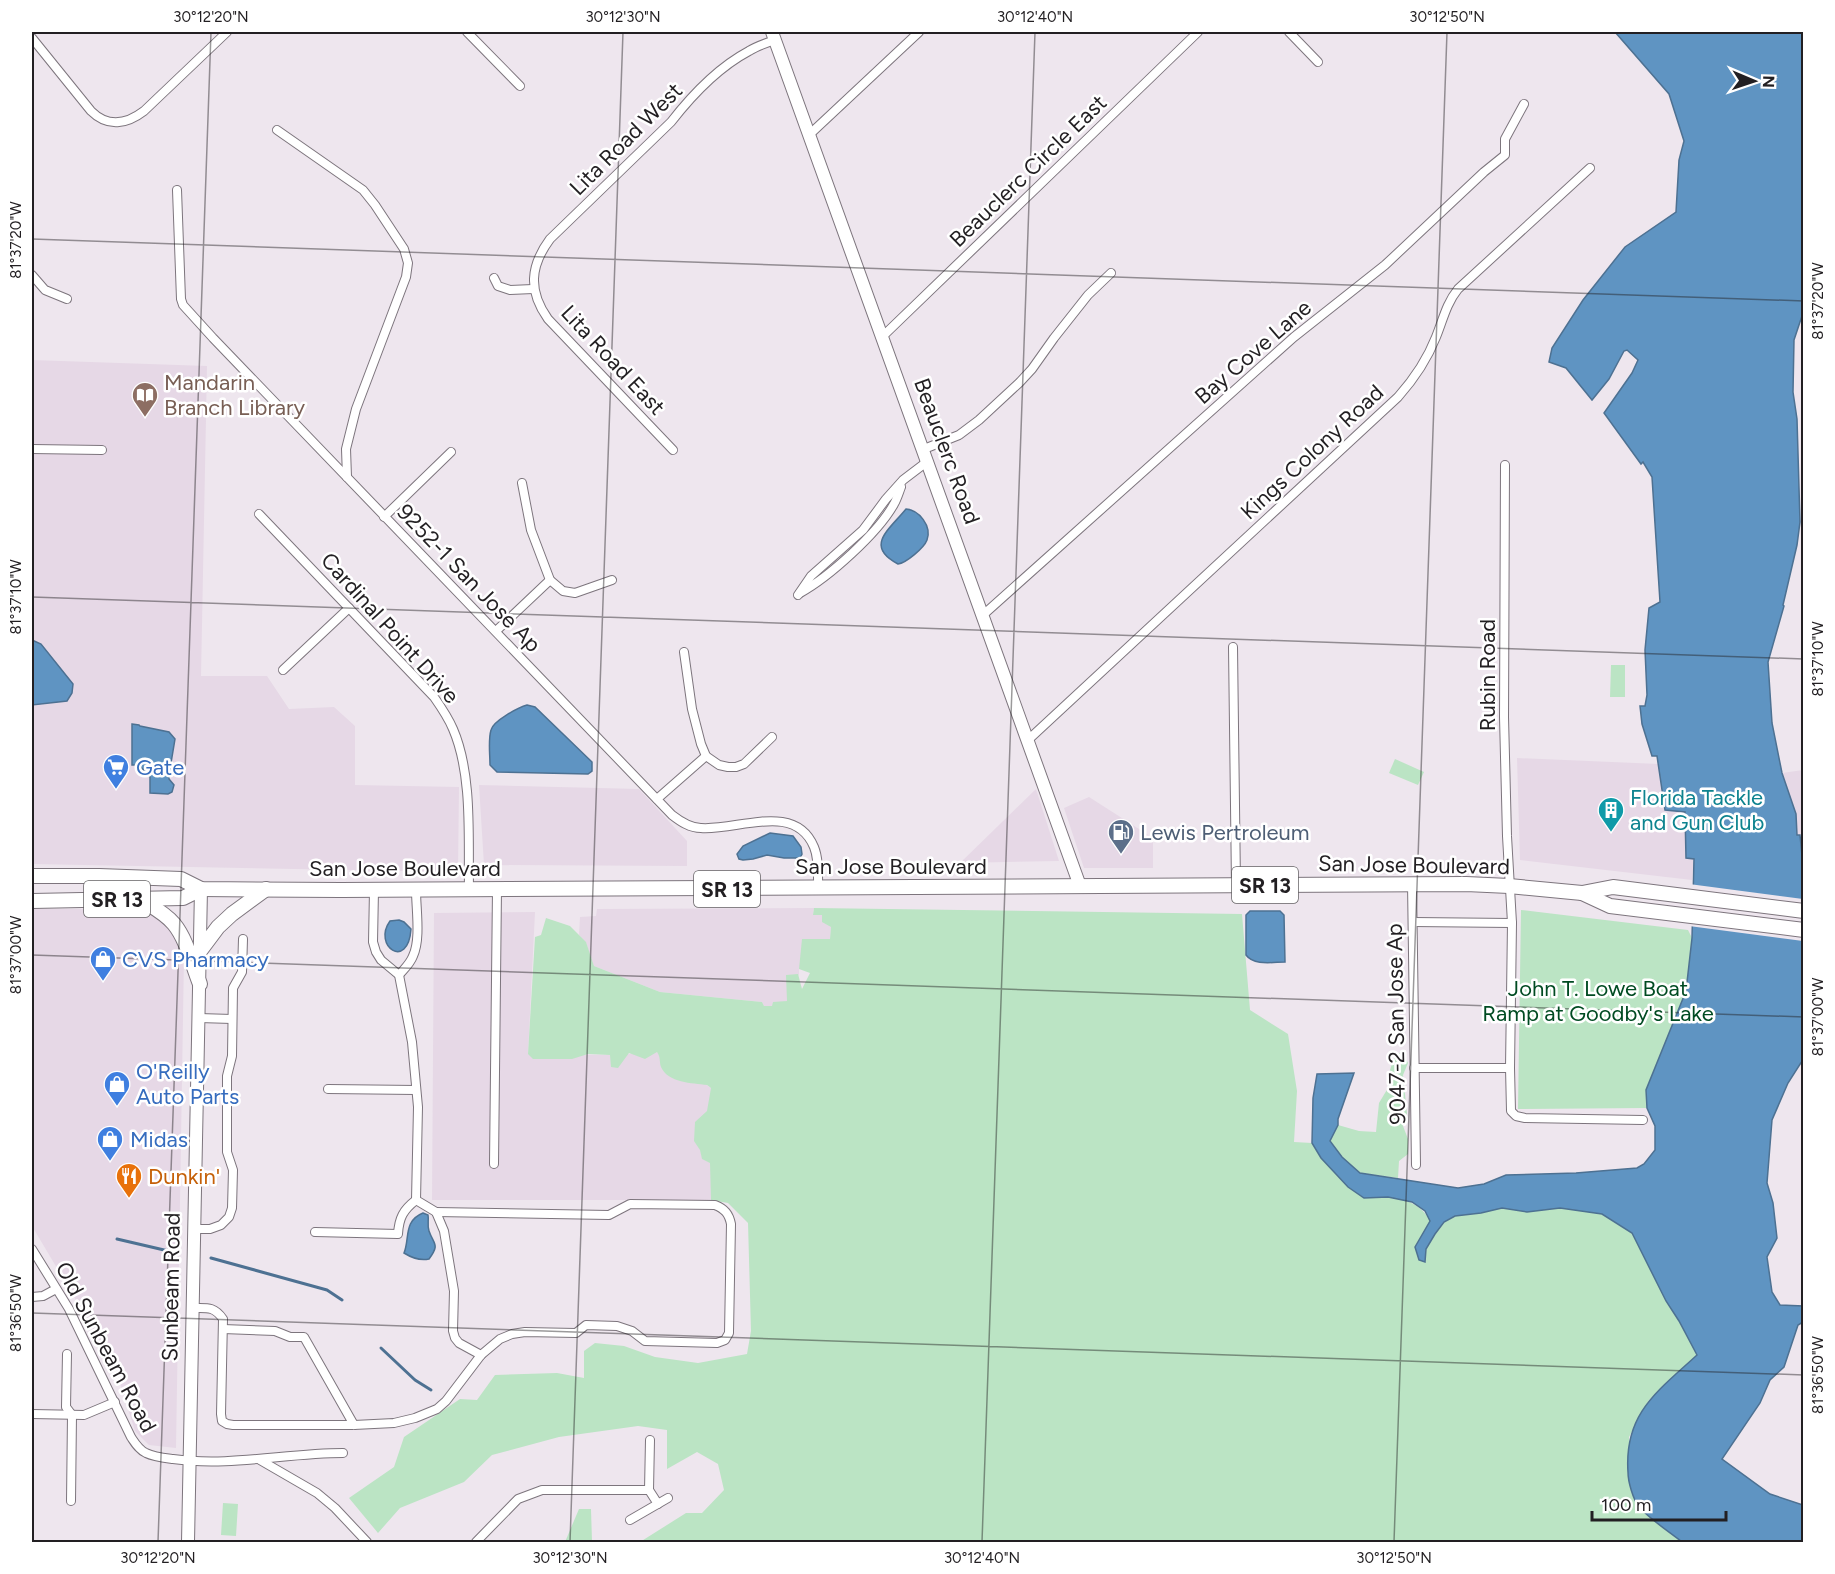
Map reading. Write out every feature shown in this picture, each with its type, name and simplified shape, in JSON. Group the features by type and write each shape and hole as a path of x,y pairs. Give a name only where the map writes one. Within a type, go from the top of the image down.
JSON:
{"main road":[{"name":"San Jose Boulevard","path":"32,876 181,879 201,889 469,890 1412,884 1509,886 1582,893 1613,887 1803,911"},
{"name":"San Jose Boulevard","path":"32,901 183,898 201,889"},
{"path":"201,951 218,927 266,889"},
{"name":"San Jose Boulevard","path":"1582,893 1610,906 1803,930"},
{"path":"140,899 173,923 182,937 200,984"}],"street":[{"path":"39,32 32,38 96,116 109,122 120,123 130,121 144,111 227,32"},
{"path":"467,32 520,86"},
{"path":"810,134 919,32"},
{"name":"Beauclerc Circle East","path":"883,336 1198,32"},
{"path":"1289,32 1318,62"},
{"name":"Beauclerc Road","path":"774,36 1080,886"},
{"name":"Lita Road West","path":"533,289 537,260 550,239 671,122 718,73 749,50 774,36"},
{"name":"Bay Cove Lane","path":"983,615 1294,337 1385,265 1476,179 1505,155 1505,139 1524,104"},
{"path":"277,130 363,190 391,227 406,254 408,263 405,277 356,409 346,449 347,477"},
{"name":"Kings Colony Road","path":"1028,740 1398,398 1424,363 1449,302 1458,289 1590,168"},
{"name":"9252-1 San Jose Ap","path":"177,190 180,285 183,304 384,517 682,823 701,828 771,821 789,823 800,828 809,837 817,854 818,888"},
{"path":"903,480 894,504 870,535 816,584 798,595 811,576 863,530 886,499 903,480 926,455 979,420 1011,391 1032,369 1088,295 1111,273"},
{"path":"32,275 45,290 66,299"},
{"path":"494,278 498,286 510,290 533,289"},
{"name":"Lita Road East","path":"533,289 541,310 548,319 673,450"},
{"path":"32,449 102,450"},
{"path":"384,517 452,452"},
{"name":"Rubin Road","path":"1505,465 1504,717 1512,923 1511,1111 1516,1116 1525,1118 1643,1120"},
{"path":"522,483 531,530 550,580 563,591 575,593 612,580"},
{"name":"Cardinal Point Drive","path":"260,514 434,697 453,729 465,770 469,890"},
{"path":"849,542 855,549"},
{"path":"496,631 550,580"},
{"path":"283,670 349,608"},
{"path":"1233,647 1236,885"},
{"path":"684,652 692,709 706,756 719,765 736,767 744,764 772,737"},
{"path":"657,799 706,756"},
{"name":"9047-2 San Jose Ap","path":"1412,884 1416,1165"},
{"name":"Sunbeam Road","path":"189,1542 201,889"},
{"path":"494,1164 497,889"},
{"path":"374,890 373,942 381,960 399,975 412,1042 418,1107 416,1200"},
{"path":"399,975 409,964 417,942 416,890"},
{"path":"1413,922 1512,923"},
{"path":"193,1229 210,1229 221,1225 229,1217 232,1208 233,1170 227,1152 227,1076 232,1056 233,988 242,972 243,939"},
{"path":"199,1018 232,1019"},
{"path":"1414,1068 1510,1068"},
{"path":"328,1089 416,1090"},
{"path":"192,1308 211,1308 217,1311 223,1319 221,1414 222,1420 227,1424 354,1425 394,1423 415,1418 437,1409 446,1401 481,1355 500,1339 512,1334 576,1333 586,1325 617,1326 632,1331 645,1341 717,1343 725,1340 729,1333 731,1224 729,1215 723,1208 715,1205 630,1204 609,1215 436,1212 416,1200"},
{"path":"315,1232 398,1234 400,1216 406,1207 416,1200"},
{"path":"436,1212 444,1231 451,1267 455,1338 459,1343 481,1355"},
{"name":"Old Sunbeam Road","path":"32,1249 80,1329 131,1437 144,1452 158,1457 189,1461 260,1460 343,1453"},
{"path":"32,1297 43,1296 56,1289"},
{"path":"223,1329 275,1331 290,1337 304,1337 354,1425"},
{"path":"67,1354 66,1407 72,1415 71,1501"},
{"path":"32,1414 84,1415 115,1402"},
{"path":"650,1440 649,1490 658,1504"},
{"path":"260,1460 317,1493 335,1508 367,1542"},
{"path":"476,1542 518,1499 542,1490 649,1490"},
{"path":"630,1520 668,1498"}],"shaded area":[{"path":"32,360 207,366 201,676 267,676 289,709 334,707 355,726 355,785 459,787 458,872 32,864"},
{"path":"1517,758 1659,764 1665,809 1685,812 1686,857 1694,858 1692,880 1520,860"},
{"path":"1803,770 1803,866 1801,835 1797,835 1796,814 1782,773"},
{"path":"479,785 639,789 687,841 687,866 484,865"},
{"path":"1036,789 1059,861 960,863"},
{"path":"1089,797 1153,838 1153,868 1084,868 1064,808"},
{"path":"814,908 813,915 822,915 831,927 830,940 799,969 787,1001 773,1006 764,1006 762,1002 660,992 594,966 586,943 579,935 580,917 596,916 597,909"},
{"path":"32,909 139,909 156,914 172,927 184,956 176,1448 149,1445 135,1431 114,1364 32,1226"},
{"path":"535,912 528,1054 611,1055 657,1052 711,1088 711,1200 432,1200 434,913"}],"green space":[{"path":"1611,665 1625,665 1625,697 1610,697"},
{"path":"1395,759 1424,772 1418,785 1389,773"},
{"path":"814,908 1242,914 1250,1010 1288,1034 1297,1091 1294,1142 1312,1143 1321,1158 1364,1198 1392,1198 1410,1202 1418,1207 1430,1221 1415,1247 1424,1262 1426,1249 1444,1222 1455,1216 1502,1208 1527,1212 1560,1208 1602,1214 1632,1233 1666,1301 1698,1355 1649,1400 1629,1437 1638,1506 1682,1542 640,1542 686,1513 702,1513 724,1490 718,1464 697,1452 667,1469 667,1430 638,1426 559,1437 492,1455 464,1482 400,1508 378,1533 349,1498 394,1467 404,1437 460,1399 477,1400 495,1375 557,1373 584,1378 584,1351 595,1343 624,1346 655,1357 698,1363 747,1354 751,1331 748,1223 728,1203 711,1200 710,1163 702,1159 700,1150 694,1141 695,1122 707,1111 711,1088 669,1076 661,1067 657,1052 645,1059 629,1053 618,1068 611,1067 610,1055 588,1054 572,1059 533,1059 528,1054 535,937 541,935 546,918 570,926 586,942 594,966 660,992 762,1002 764,1006 772,1006 773,1002 787,1001 786,975 798,974 802,989 810,973 799,969 802,939 830,939 831,927 822,922 822,915 813,915"},
{"name":"John T. Lowe Boat Ramp at Goodby's Lake","path":"1521,910 1688,930 1692,938 1686,991 1646,1090 1647,1108 1518,1109"},
{"path":"1402,1052 1408,1063 1403,1075 1407,1113 1403,1126 1408,1139 1408,1154 1399,1161 1398,1178 1360,1173 1342,1157 1330,1141 1338,1125 1359,1131 1376,1132 1379,1103 1388,1088 1395,1055"},
{"path":"223,1503 238,1504 236,1536 221,1535"},
{"path":"579,1509 591,1509 592,1542 565,1542"}],"water":[{"path":"1615,32 1803,32 1804,310 1794,340 1793,392 1797,419 1800,522 1784,606 1768,662 1772,723 1782,773 1796,814 1797,835 1800,835 1803,866 1804,1058 1788,1083 1772,1120 1767,1183 1773,1203 1777,1238 1767,1257 1772,1292 1780,1305 1803,1306 1803,1322 1798,1325 1784,1367 1770,1380 1760,1403 1722,1459 1770,1494 1803,1505 1803,1542 1682,1542 1637,1504 1629,1481 1628,1452 1638,1419 1657,1392 1697,1355 1666,1301 1632,1233 1602,1214 1560,1208 1527,1212 1502,1208 1455,1216 1444,1222 1426,1249 1425,1262 1419,1260 1415,1247 1430,1221 1425,1211 1412,1202 1388,1197 1364,1198 1348,1187 1321,1158 1312,1143 1313,1098 1317,1074 1354,1073 1338,1125 1330,1141 1342,1157 1360,1173 1458,1188 1484,1184 1506,1175 1637,1168 1644,1164 1655,1150 1655,1126 1647,1108 1646,1090 1686,991 1692,938 1694,859 1686,858 1685,812 1665,810 1657,756 1652,756 1642,724 1640,706 1645,706 1647,695 1645,650 1649,608 1660,602 1652,477 1604,413 1632,373 1638,360 1627,350 1624,351 1609,379 1592,400 1566,368 1549,362 1552,348 1583,300 1625,247 1676,212 1679,160 1684,141 1669,94"},
{"path":"906,509 920,516 926,524 928,535 919,551 898,564 888,557 881,544 887,531"},
{"path":"32,640 41,644 73,684 72,693 67,701 32,705"},
{"path":"527,705 535,707 592,762 592,771 588,774 497,772 490,765 490,738 493,726 518,708"},
{"path":"132,724 169,732 175,739 169,775 174,785 172,792 168,794 150,793 150,777 139,765 132,765"},
{"path":"770,833 793,836 801,847 800,858 767,855 753,859 739,859 737,854 743,846"},
{"path":"1250,911 1280,911 1284,915 1285,962 1259,962 1246,955 1246,915"},
{"path":"399,920 411,929 408,942 404,949 398,952 388,946 385,939 390,921"},
{"path":"423,1213 428,1215 428,1229 435,1247 429,1259 422,1260 404,1253 410,1225 417,1216"}],"pier":[{"path":"1689,884 1803,899 1803,941 1689,926"}],"waterway":[{"path":"117,1239 177,1253"},
{"path":"211,1258 327,1290 342,1300"},
{"path":"381,1348 415,1380 431,1390"}],"place":[{"name":"Mandarin Branch Library","path":"145,418"},
{"name":"Gate","path":"116,790"},
{"name":"Florida Tackle and Gun Club","path":"1611,833"},
{"name":"Lewis Pertroleum","path":"1121,855"},
{"name":"CVS Pharmacy","path":"103,982"},
{"name":"O'Reilly Auto Parts","path":"117,1107"},
{"name":"Midas","path":"110,1162"},
{"name":"Dunkin'","path":"129,1199"}]}
